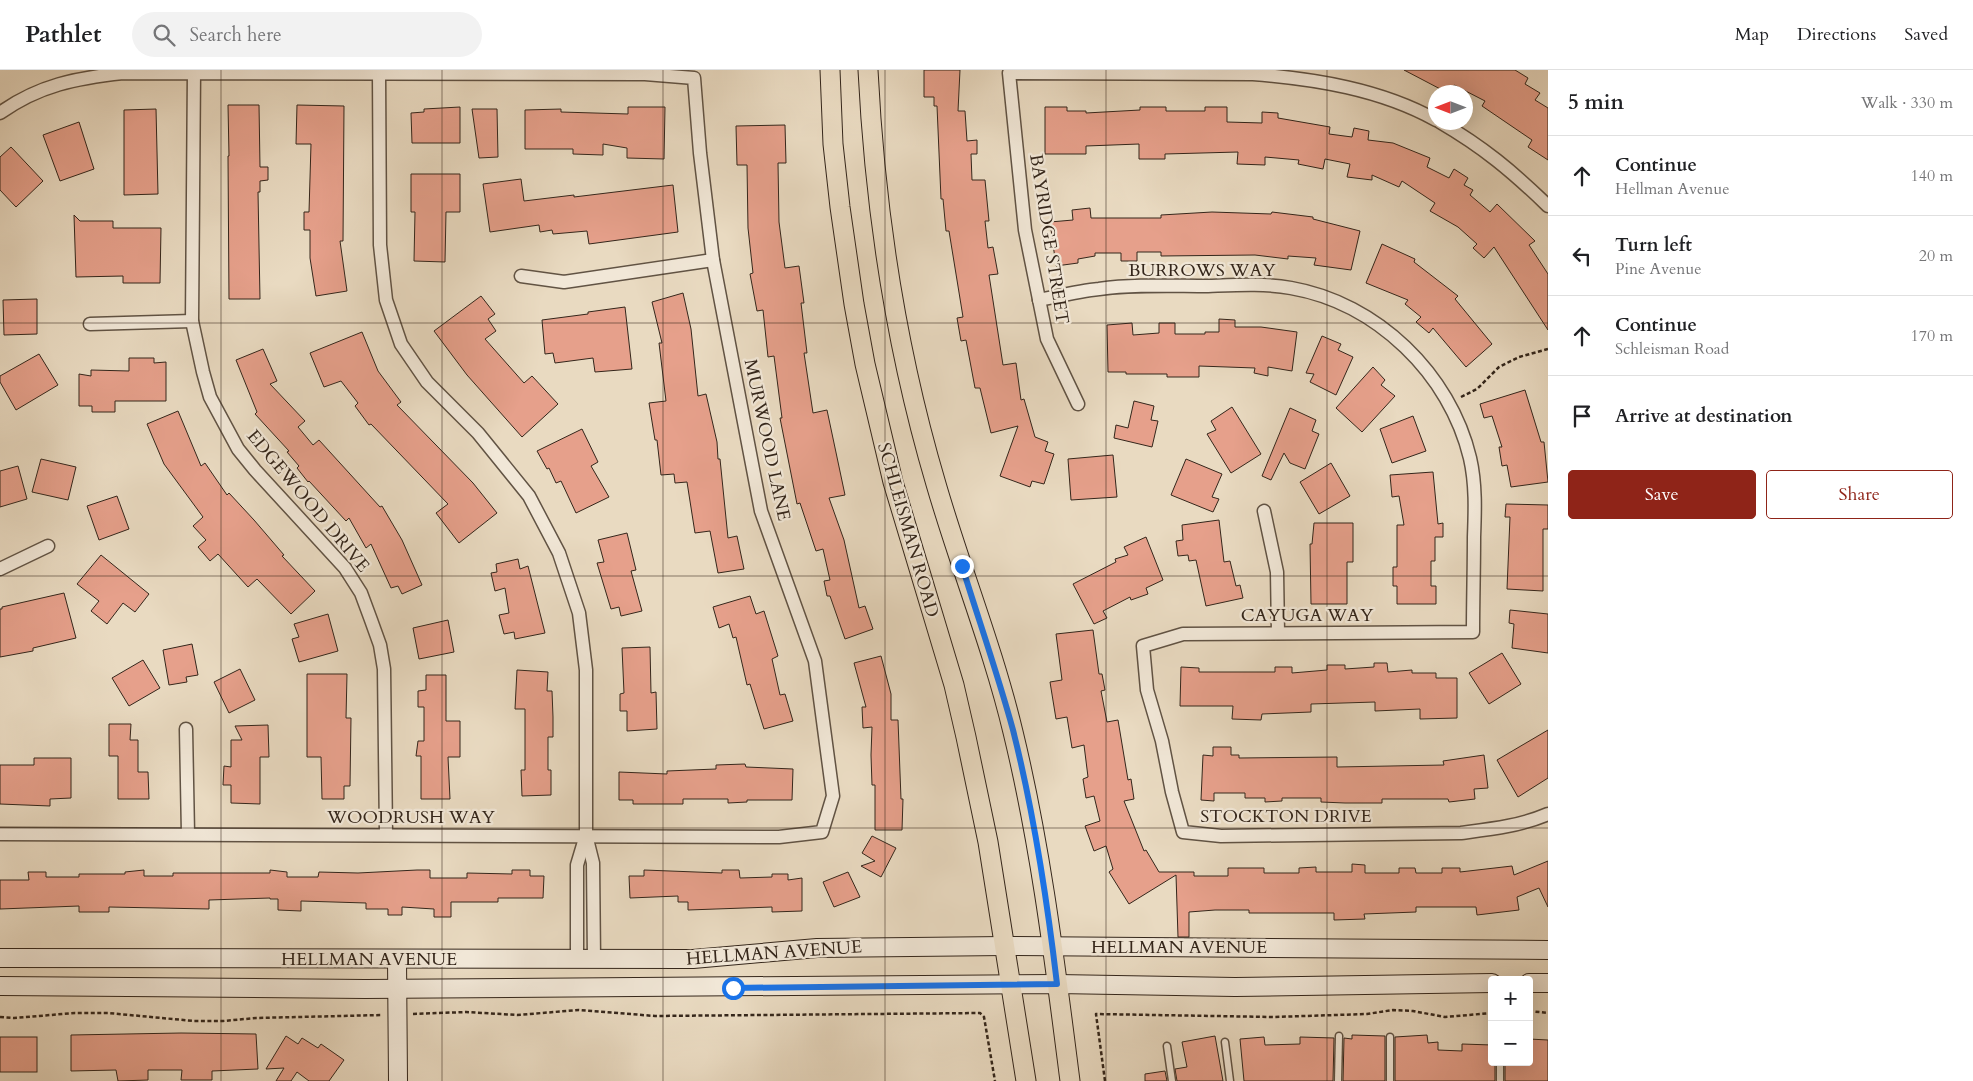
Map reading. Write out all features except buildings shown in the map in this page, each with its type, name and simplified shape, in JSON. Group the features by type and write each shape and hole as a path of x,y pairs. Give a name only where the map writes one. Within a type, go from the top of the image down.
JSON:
{"main road":[{"name":"SCHLEISMAN ROAD","path":"830,70 833,144 840,207 865,364 893,482 954,685 966,737 988,842 1026,1081"},
{"path":"868,70 877,193 887,268 899,333 917,416 936,485 1013,730 1032,817 1070,1081"},
{"name":"HELLMAN AVENUE","path":"0,958 693,959 817,948 1005,946 1548,950"},
{"path":"397,959 398,1081"},
{"name":"HELLMAN AVENUE","path":"0,986 398,989 1057,984 1235,987 1488,983"},
{"path":"1533,983 1548,983"}],"street":[{"path":"0,113 24,98 42,90 81,78 123,73 193,71 379,72 380,245 386,300 401,344 427,382 478,433 529,496 559,553 579,613 586,670 586,835 593,863 586,960"},
{"name":"EDGEWOOD DRIVE","path":"193,71 192,321 203,372 210,397 234,441 255,470 345,568 361,593 380,645 384,669 386,834"},
{"name":"MURWOOD LANE","path":"379,72 645,74 694,78 700,153 713,260 761,510 815,661 833,796 822,832"},
{"path":"1164,72 1293,77 1340,85 1385,99 1428,117"},
{"name":"BAYRIDGE STREET","path":"1078,404 1046,339 1025,230 1009,73 1164,72"},
{"path":"1454,130 1471,140 1506,167 1548,206"},
{"path":"521,276 564,282 713,260"},
{"name":"BURROWS WAY","path":"1039,300 1098,289 1124,287 1250,285 1291,288 1330,299 1366,317 1400,342 1422,362 1448,403 1459,423 1470,458 1475,488 1473,632"},
{"path":"90,324 192,321"},
{"path":"1264,511 1277,572 1278,632"},
{"path":"0,569 48,546"},
{"name":"CAYUGA WAY","path":"1143,646 1183,634 1473,632"},
{"name":"STOCKTON DRIVE","path":"1143,646 1147,690 1162,741 1172,792 1183,832 1221,836 1462,832 1498,829 1530,822 1548,814"},
{"path":"186,729 188,834"},
{"name":"WOODRUSH WAY","path":"0,834 779,837 822,832"}],"lane":[{"path":"1338,1081 1339,1036"},
{"path":"1390,1038 1390,1081"},
{"path":"1224,1042 1230,1081"},
{"path":"1167,1046 1172,1081"},
{"path":"1500,1066 1500,1081"}],"path":[{"path":"1448,403 1477,389 1499,367 1519,357 1548,349"},
{"path":"0,1017 22,1018 74,1013 108,1013 194,1021 223,1021 466,1012 517,1015 579,1010 655,1016 980,1013 984,1017 995,1081"},
{"path":"1105,1081 1096,1014 1283,1017 1358,1014 1393,1010 1413,1011 1445,1017 1488,1013"},
{"path":"1533,1011 1548,1013"}],"route":[{"path":"733,988 1057,984 1048,913 1032,817 1013,730 962,566"}]}
